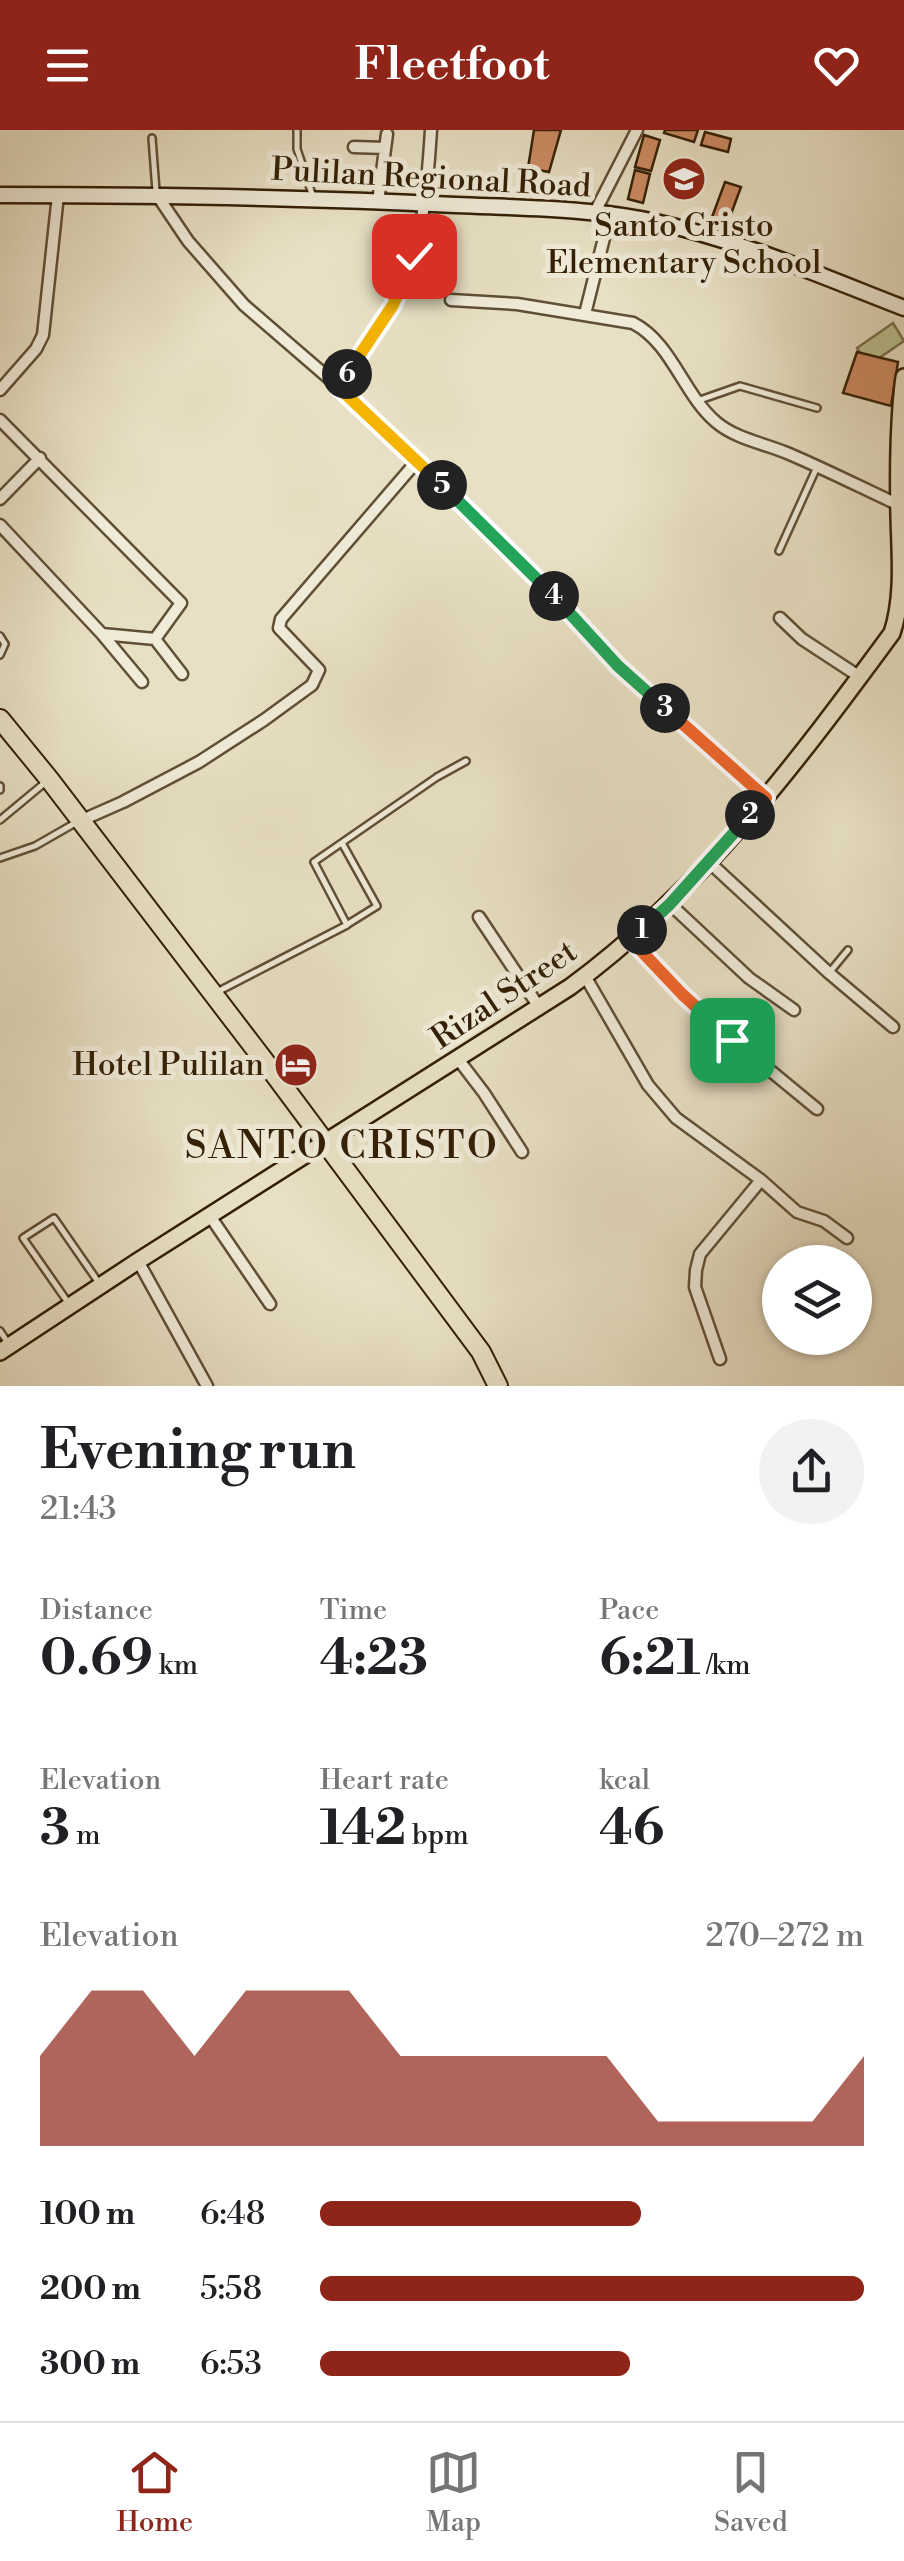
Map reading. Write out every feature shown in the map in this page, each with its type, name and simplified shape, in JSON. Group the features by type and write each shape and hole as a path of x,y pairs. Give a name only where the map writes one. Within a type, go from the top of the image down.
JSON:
{"highway":[{"path":"0,719 326,1144 481,1352 498,1386"}],"main road":[{"name":"Pulilan Regional Road","path":"0,195 156,194 603,213 660,223 762,253 904,308"},
{"name":"Rizal Street","path":"5,1349 539,1007 631,940 670,904 766,798 860,677 897,622 901,594 900,424 904,377"}],"street":[{"path":"338,387 393,305 414,256 426,203 432,130"},
{"path":"586,314 603,213 637,130"},
{"path":"378,202 387,134"},
{"path":"354,147 385,148"},
{"path":"156,194 188,240 234,294 417,460 573,614 618,666 766,798"},
{"path":"0,390 36,350 43,334 58,195"},
{"path":"451,300 517,304 633,322 650,332 697,401 729,432 899,505"},
{"path":"0,420 181,603 155,639"},
{"path":"0,498 40,458"},
{"path":"80,820 199,762 312,685 319,670 280,628 280,619 417,460"},
{"path":"0,525 142,682"},
{"path":"780,618 802,639 860,677"},
{"path":"102,634 155,639 182,674"},
{"path":"708,861 893,1027"},
{"path":"670,904 749,978 794,1010"},
{"path":"479,918 539,1007"},
{"path":"631,940 732,1040 818,1109"},
{"path":"585,976 648,1085 676,1118 761,1180 797,1212 824,1221 847,1238"},
{"path":"458,1059 522,1152"},
{"path":"720,1359 695,1286 696,1270 700,1254 761,1180"},
{"path":"210,1216 270,1304"},
{"path":"138,1261 207,1386"}],"lane":[{"path":"297,130 297,150 314,200"},
{"path":"152,138 156,194"},
{"path":"697,401 740,386 817,408"},
{"path":"779,552 818,467"},
{"path":"0,636 5,644 0,654"},
{"path":"347,925 314,862 466,761"},
{"path":"0,820 49,779"},
{"path":"0,858 35,846 80,820"},
{"path":"212,996 377,906 342,843"},
{"path":"829,973 848,950"},
{"path":"71,1306 23,1238 54,1218 100,1286"},
{"path":"0,1331 5,1349"}],"green space":[{"path":"893,323 904,341 869,365 857,348"}],"building":[{"path":"534,130 561,130 549,172 528,168"},
{"path":"698,130 694,142 664,133"},
{"path":"705,132 731,139 728,152 701,145"},
{"path":"644,135 660,140 651,171 635,167"},
{"path":"635,170 650,174 643,203 628,199"},
{"path":"725,182 741,187 724,233 708,228"},
{"path":"857,352 898,362 891,406 843,393"},
{"name":"Hotel Pulilan","path":"297,1049 312,1068 295,1081 280,1061"}],"place":[{"name":"Santo Cristo Elementary School","path":"684,179"},
{"name":"Hotel Pulilan","path":"296,1065"}],"district":[{"name":"SANTO CRISTO","path":"342,1146"}],"route":[{"path":"414,256 393,305 338,387 573,614 618,666 766,798 670,904 631,940 732,1040"}]}
